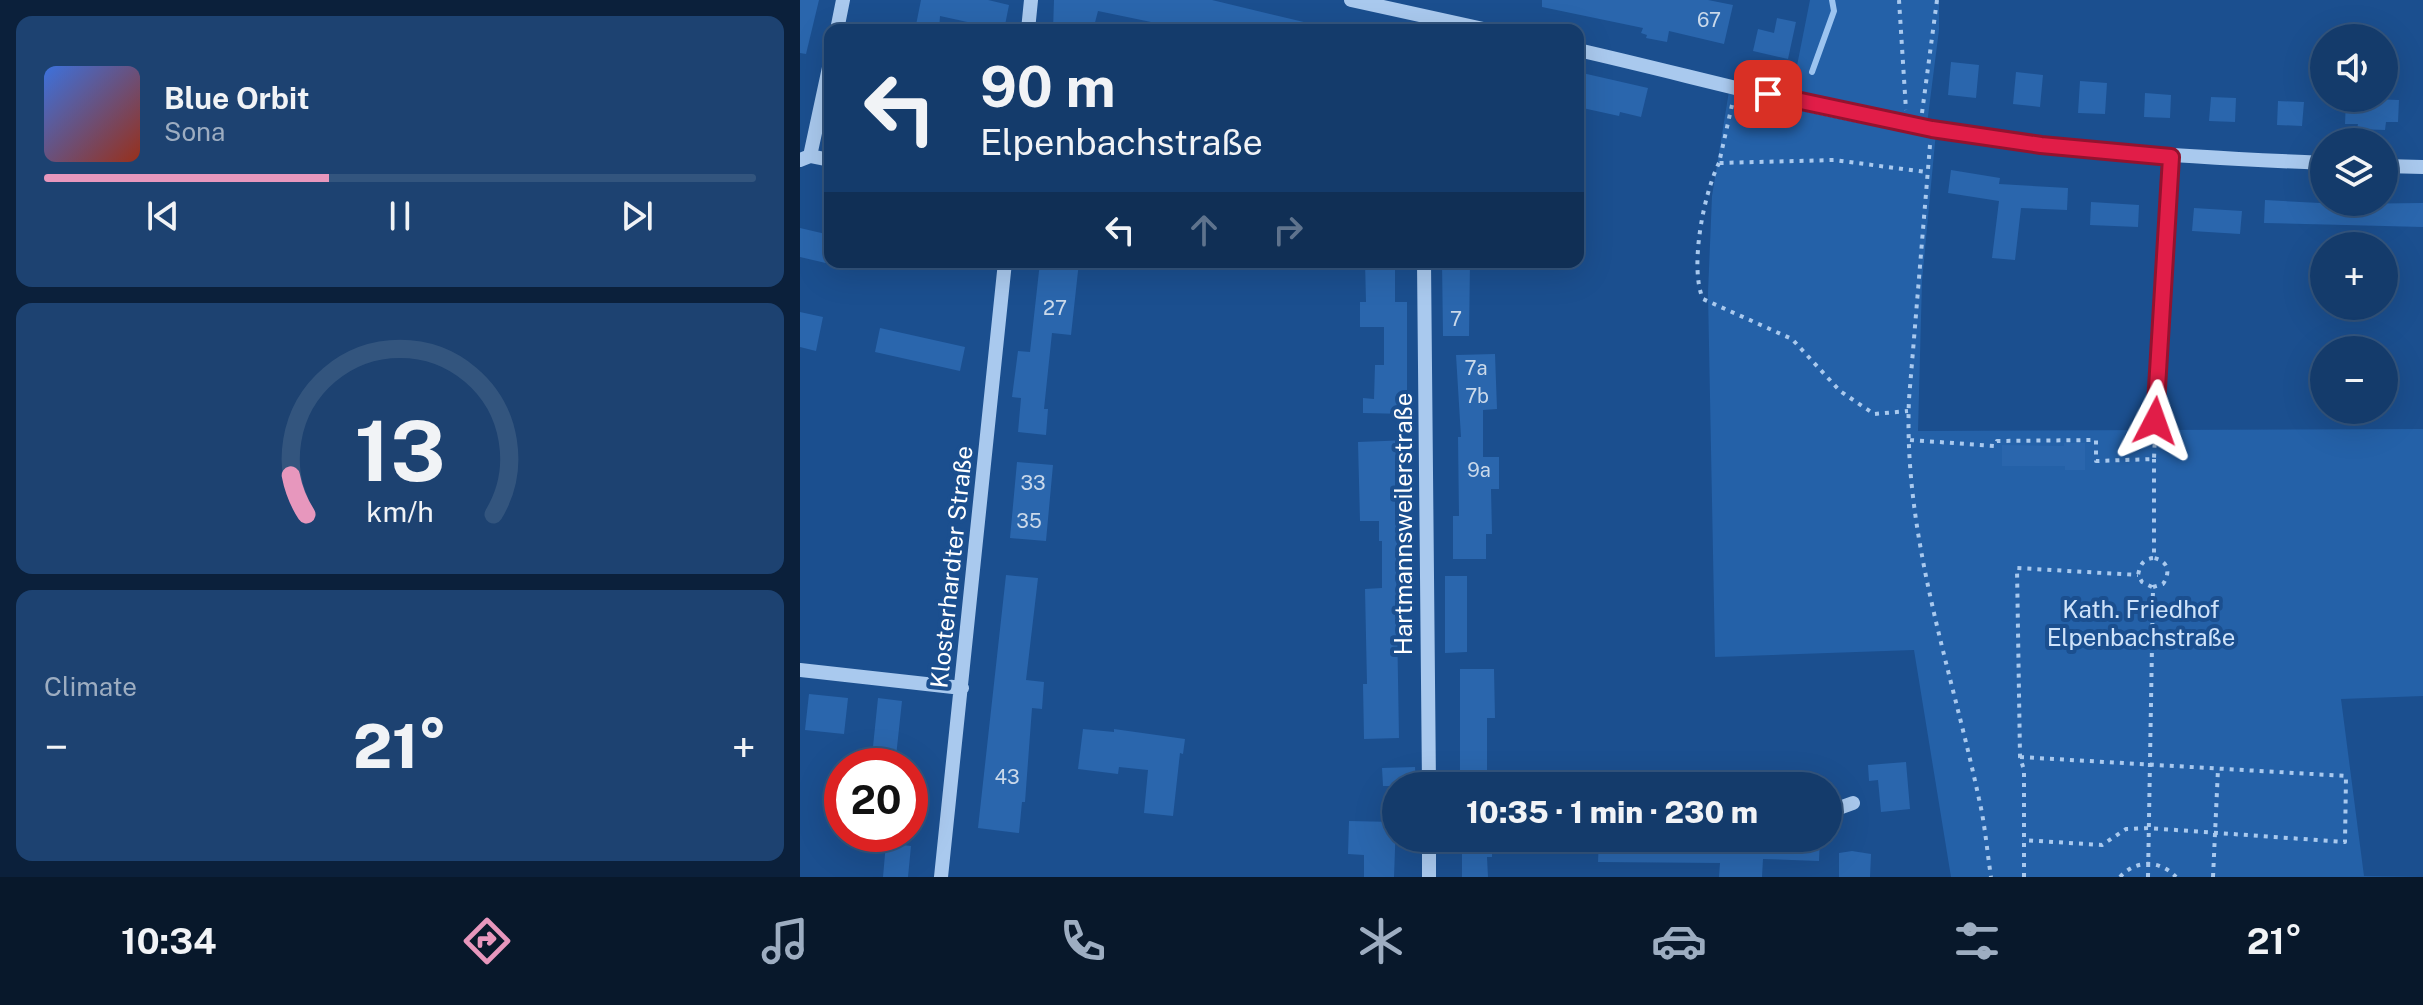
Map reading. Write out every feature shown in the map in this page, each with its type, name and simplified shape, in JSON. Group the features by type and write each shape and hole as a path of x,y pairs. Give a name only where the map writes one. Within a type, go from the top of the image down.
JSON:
{"street":[{"path":"838,24 843,0"},
{"path":"1029,24 1031,0"},
{"path":"1351,0 1420,23"},
{"path":"1584,51 1926,128 2041,145 2171,157 2310,162"},
{"path":"805,158 824,86"},
{"path":"2155,421 2171,157"},
{"path":"2398,166 2423,167"},
{"name":"Klosterhardter Straße","path":"941,877 1004,268"},
{"name":"Hartmannsweilerstraße","path":"1424,268 1429,772"},
{"path":"800,670 962,688"},
{"path":"1842,807 1853,803"},
{"path":"1429,852 1429,877"}],"path":[{"path":"1899,0 1907,102 1904,124"},
{"path":"1937,0 1908,411 1920,556 1980,801 1991,877"},
{"path":"1738,87 1723,137 1719,163 1710,182 1698,255 1699,289 1703,299 1792,339 1840,391 1874,414 1908,411"},
{"path":"1719,163 1834,160 1926,172"},
{"path":"2154,558 2155,421"},
{"path":"1910,440 1995,446 1997,441 2096,440 2096,461 2154,459"},
{"path":"2154,558 2167,567 2168,576 2163,584 2153,587 2142,582 2138,575 2141,565 2147,559 2154,558"},
{"path":"2024,877 2024,770 2020,757 2017,568 2138,575"},
{"path":"2148,877 2153,587"},
{"path":"2020,757 2346,776 2345,842 2148,828 2126,829 2102,845 2023,840"},
{"path":"2213,877 2218,769"},
{"path":"2120,877 2135,865 2147,863 2159,865 2176,877"}],"green space":[{"path":"1810,0 1939,0 1939,30 1927,124 1791,96"},
{"name":"Kath. Friedhof Elpenbachstraße","path":"1729,91 1936,132 1922,281 1918,431 2423,429 2423,696 2341,699 2364,876 2423,877 1951,877 1914,650 1715,657 1708,293 1712,196"}],"building":[{"path":"800,0 819,0 806,54 800,53"},
{"path":"921,0 988,0 1009,5 1005,24 977,24 940,16 939,24 916,24"},
{"path":"1054,0 1212,0 1308,23 1161,24 1098,11 1095,24 1053,24"},
{"path":"1542,0 1708,0 1733,5 1724,44 1669,31 1667,42 1646,38 1647,35 1641,33 1643,28 1542,7"},
{"path":"1777,18 1796,22 1788,59 1753,51 1758,29 1774,33"},
{"path":"1951,62 1979,65 1976,98 1948,95"},
{"path":"2016,72 2043,75 2040,107 2013,104"},
{"path":"1584,73 1648,88 1641,117 1620,112 1619,116 1584,108"},
{"path":"2080,81 2107,83 2105,114 2078,113"},
{"path":"2145,93 2171,95 2170,118 2144,117"},
{"path":"2211,97 2236,98 2235,122 2209,121"},
{"path":"2399,100 2398,122 2386,122 2385,128 2357,128 2358,124 2345,124 2345,112 2398,112"},
{"path":"2278,101 2304,102 2302,126 2277,125"},
{"path":"1951,170 2000,178 1999,184 2068,188 2067,210 2021,208 2015,260 1992,258 1999,201 1948,193"},
{"path":"2265,200 2310,202 2310,216 2398,216 2398,203 2423,203 2423,227 2264,223"},
{"path":"2091,202 2139,205 2138,227 2090,225"},
{"path":"2194,208 2242,211 2240,234 2192,231"},
{"path":"800,228 824,234 824,263 800,257"},
{"path":"1039,268 1078,268 1071,335 1052,333 1044,409 1048,409 1046,435 1018,432 1021,398 1012,397 1018,351 1030,352"},
{"path":"1365,268 1395,268 1395,302 1407,302 1407,414 1363,413 1363,398 1374,399 1375,365 1384,365 1384,327 1360,327 1360,302 1366,302"},
{"path":"1442,268 1470,268 1469,336 1443,336"},
{"path":"800,312 823,317 816,351 800,347"},
{"path":"880,328 965,347 960,371 875,352"},
{"path":"1495,354 1497,409 1483,410 1483,457 1499,457 1499,489 1491,489 1492,534 1486,534 1486,559 1453,559 1453,516 1459,516 1458,437 1461,437 1456,355"},
{"path":"1410,440 1411,458 1395,458 1395,520 1408,520 1408,561 1396,561 1399,738 1364,739 1363,684 1367,684 1365,589 1382,588 1382,541 1379,541 1379,521 1360,521 1358,442"},
{"path":"2064,443 2085,443 2085,470 2065,470 2065,466 2002,466 2002,445 2064,446"},
{"path":"1017,462 1053,465 1046,541 1010,538"},
{"path":"1006,575 1038,578 1026,680 1044,682 1042,709 1032,708 1025,802 1022,802 1019,833 978,828"},
{"path":"1445,576 1467,576 1467,652 1445,653"},
{"path":"1460,669 1494,669 1495,718 1487,718 1487,772 1460,772"},
{"path":"809,694 848,698 844,734 805,730"},
{"path":"878,698 902,701 897,748 873,748"},
{"path":"1083,729 1114,732 1114,729 1185,739 1183,754 1180,753 1173,816 1144,813 1148,770 1119,767 1118,774 1078,769"},
{"path":"1906,762 1910,809 1881,812 1878,780 1869,781 1868,765"},
{"path":"1415,767 1415,772 1382,772 1382,768"},
{"path":"1349,821 1382,822 1382,852 1395,852 1394,877 1364,877 1364,855 1348,854"},
{"path":"1852,851 1871,854 1870,877 1839,877 1839,853"},
{"path":"885,852 910,852 908,877 883,877"},
{"path":"1462,852 1492,852 1492,857 1487,857 1488,877 1462,877"},
{"path":"1598,852 1819,852 1819,861 1763,859 1762,877 1719,877 1720,863 1598,862"}],"waterway":[{"path":"1812,72 1834,11 1832,0"}],"route":[{"path":"1768,94 1932,129 2041,145 2171,157 2155,421"}]}
